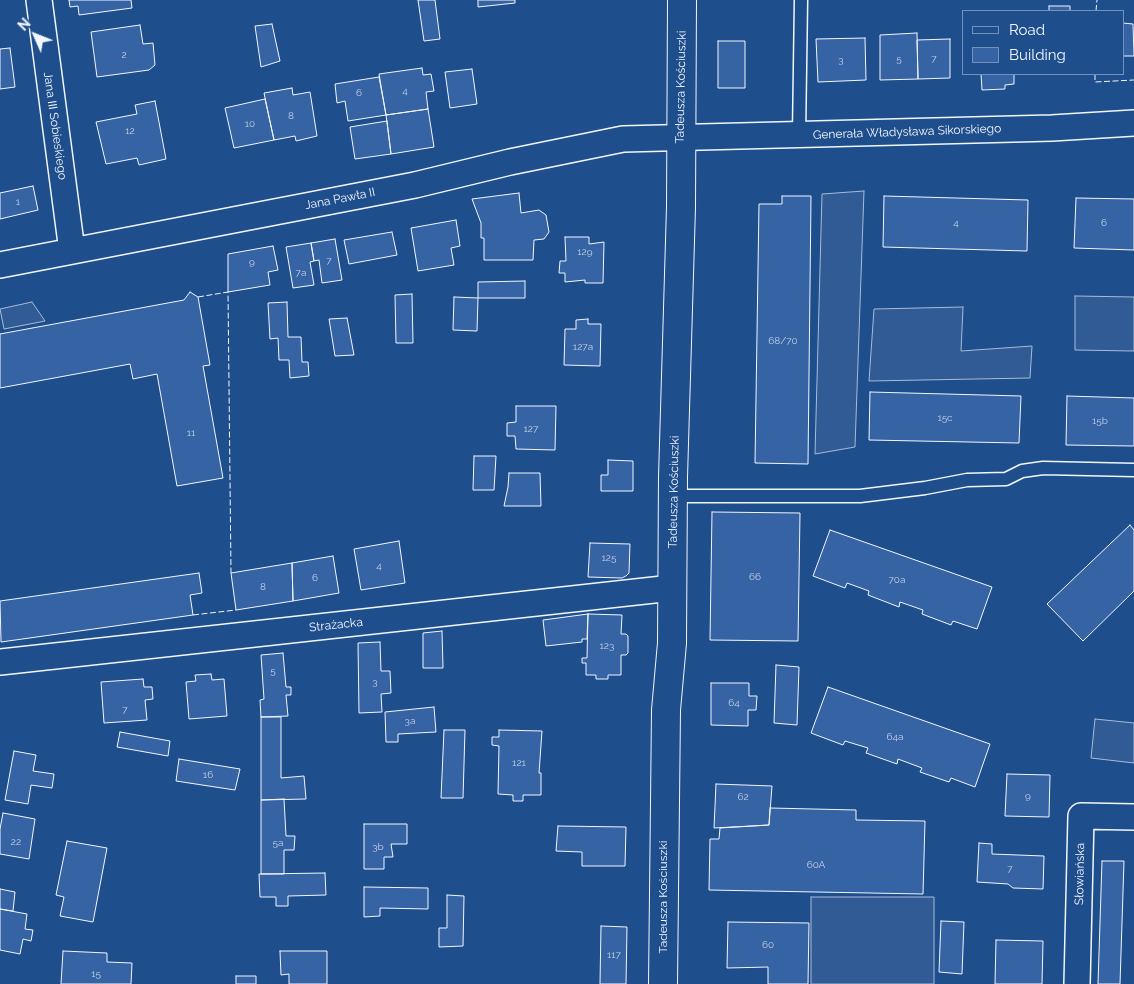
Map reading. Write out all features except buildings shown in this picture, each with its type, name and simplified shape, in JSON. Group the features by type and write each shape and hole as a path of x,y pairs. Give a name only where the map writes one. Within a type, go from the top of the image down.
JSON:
{"main road":[{"name":"Tadeusza Kościuszki","path":"663,984 666,720 672,643 682,0"}],"street":[{"name":"Jana III Sobieskiego","path":"39,0 72,251"},
{"name":"Generała Władysława Sikorskiego","path":"681,138 1052,128 1134,123"},
{"name":"Jana Pawła II","path":"0,265 415,185 510,162 623,139 681,138"},
{"name":"Strażacka","path":"0,662 672,588"},
{"name":"Słowiańska","path":"1077,984 1081,816 1134,817"}],"lane":[{"path":"799,135 801,0"},
{"path":"673,496 860,496 925,488 966,480 1006,479 1022,471 1043,468 1134,470"}],"shaded area":[{"path":"864,191 855,447 815,454 822,194"},
{"path":"1075,296 1134,297 1134,351 1075,350"},
{"path":"32,302 45,321 4,329 0,309"},
{"path":"963,307 961,351 1032,346 1030,378 869,381 874,309"},
{"path":"1095,719 1134,723 1134,763 1091,758"},
{"path":"811,897 934,897 934,984 811,984"}],"fence":[{"path":"1096,10 1097,0"},
{"path":"1095,75 1095,82 1134,80"},
{"path":"198,297 228,292 231,573"},
{"path":"193,615 236,610"}]}
